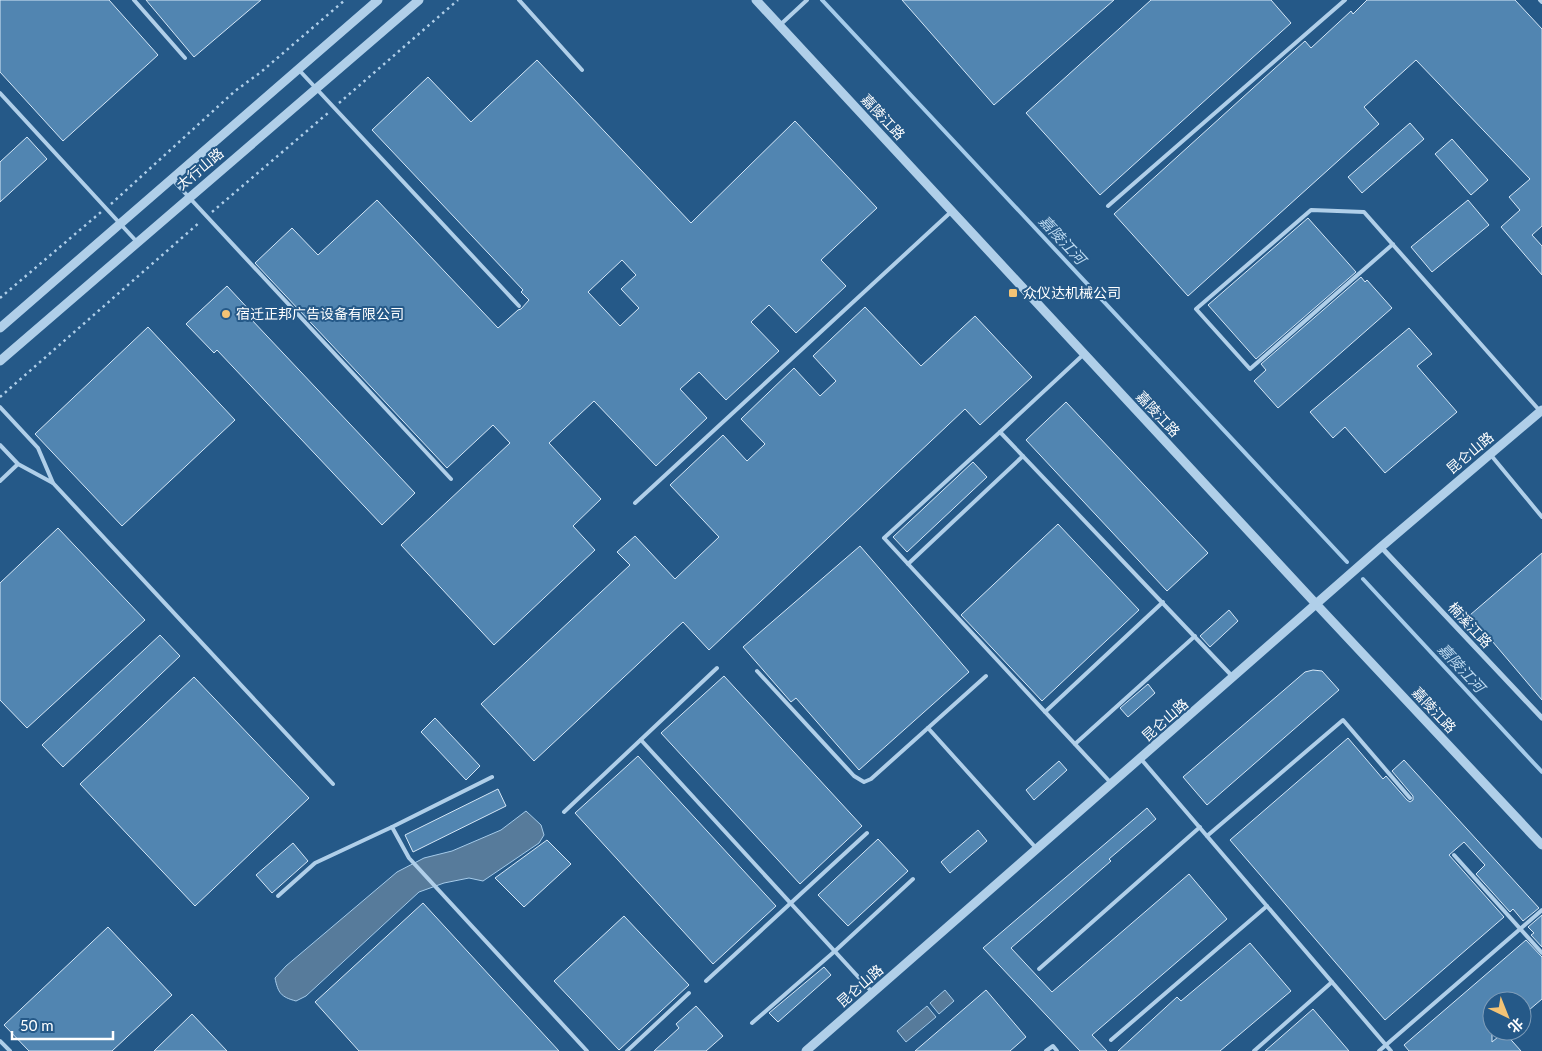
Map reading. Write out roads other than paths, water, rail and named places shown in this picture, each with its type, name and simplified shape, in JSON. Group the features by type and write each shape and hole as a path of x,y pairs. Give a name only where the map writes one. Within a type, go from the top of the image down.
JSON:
{"street":[{"name":"太行山路","path":"0,328 378,0"},
{"name":"太行山路","path":"0,361 419,0"},
{"name":"嘉陵江路","path":"756,0 1316,605 1542,845"},
{"name":"昆仑山路","path":"806,1051 1381,547 1541,411"},
{"name":"楠溪江路","path":"1381,547 1542,718"}],"lane":[{"path":"134,0 185,58"},
{"path":"520,0 582,70"},
{"path":"780,25 807,0"},
{"path":"1108,206 1344,0"},
{"path":"298,69 520,306"},
{"path":"0,93 137,242"},
{"path":"172,179 451,479"},
{"path":"1393,244 1250,370 1196,309 1312,210 1364,212 1393,244 1541,411"},
{"path":"635,503 952,211"},
{"path":"1084,354 884,538 1112,784"},
{"path":"0,408 38,448 53,483"},
{"path":"1000,432 1233,678"},
{"path":"0,445 18,464 53,483 333,784"},
{"path":"1490,454 1542,517"},
{"path":"908,564 1023,456"},
{"path":"0,481 18,464"},
{"path":"1045,712 1163,602"},
{"path":"1074,744 1195,636"},
{"path":"564,812 717,668"},
{"path":"757,671 854,776 864,782 871,779 986,676"},
{"path":"1207,836 1343,720 1410,798"},
{"path":"928,728 1038,849"},
{"path":"641,740 873,992"},
{"path":"1141,759 1392,1051"},
{"path":"278,896 315,863 492,778"},
{"path":"392,827 409,858 587,1051"},
{"path":"1039,969 1200,827"},
{"path":"706,980 866,833"},
{"path":"1454,855 1542,953"},
{"path":"752,1023 913,880"},
{"path":"1112,1040 1267,906"},
{"path":"1379,1051 1542,910"},
{"path":"1254,1051 1332,982"},
{"path":"627,1051 689,993"},
{"path":"0,1041 10,1051"},
{"path":"1046,1051 1053,1046 1057,1051"}],"water":[{"path":"526,811 541,825 544,835 539,843 483,881 469,878 444,883 419,892 306,996 296,1001 281,994 275,978 286,966 397,872 424,858 452,851 501,830"},
{"path":"945,990 954,1001 939,1014 930,1003"},
{"path":"927,1006 936,1017 906,1042 897,1031"}],"waterway":[{"name":"嘉陵江河","path":"822,0 1347,562"},
{"name":"嘉陵江河","path":"1363,579 1542,772"}],"place":[{"name":"众仪达机械公司","path":"1013,293"},
{"name":"宿迁正邦广告设备有限公司","path":"226,314"}]}
